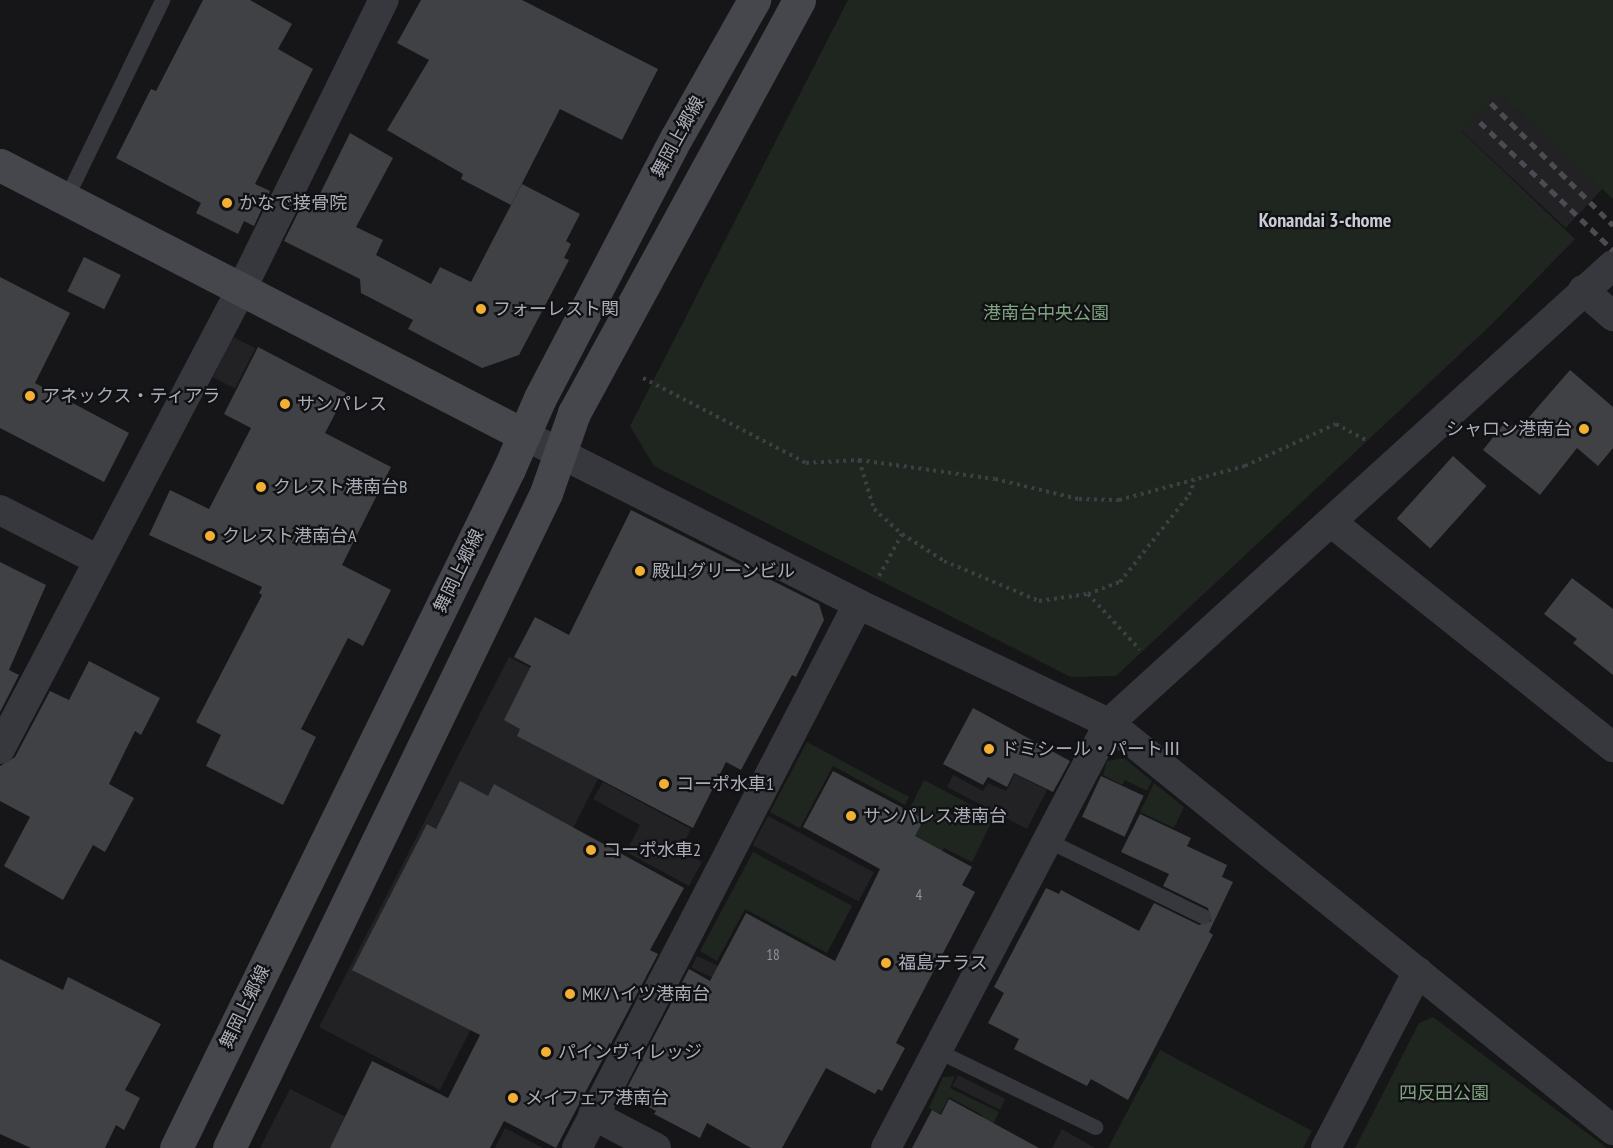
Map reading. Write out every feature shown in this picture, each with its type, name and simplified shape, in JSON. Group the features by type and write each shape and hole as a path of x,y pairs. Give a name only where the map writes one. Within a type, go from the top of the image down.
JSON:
{"street":[{"name":"舞岡上郷線","path":"176,1148 540,398 665,159 754,0"},
{"path":"229,1148 546,493 574,413 799,0"},
{"path":"0,749 242,288 374,4"},
{"path":"0,165 242,288 559,454 858,604 1109,723 1613,1130"},
{"path":"886,1148 1045,839 1109,723 1613,265"},
{"path":"1583,290 1613,316"},
{"path":"0,510 98,560"},
{"path":"1331,522 1613,747"},
{"path":"577,1148 858,604"},
{"path":"1326,1148 1418,971"},
{"path":"593,1115 656,1148"}],"lane":[{"path":"66,198 162,0"},
{"path":"1045,839 1203,916"},
{"path":"936,1050 1095,1126"}],"path":[{"path":"643,378 806,463 858,460 995,479 1078,499 1119,500 1245,466 1336,424 1373,444"},
{"path":"858,460 874,509 902,534 944,561 1039,601 1088,594 1120,582 1189,495 1195,480"},
{"path":"877,578 902,534"},
{"path":"1088,594 1146,658"}],"shaded area":[{"path":"1498,91 1603,189 1566,228 1461,130"},
{"path":"233,337 255,348 235,388 213,377"},
{"path":"509,657 632,720 599,777 440,1090 319,1027"},
{"path":"1015,774 1047,790 1027,829 947,787 953,775 983,791 988,783 1006,791"},
{"path":"603,782 691,829 680,850 702,862 689,886 626,852 640,825 593,799"},
{"path":"768,816 874,872 858,901 753,845"},
{"path":"697,956 759,985 753,997 692,968"},
{"path":"958,1075 1005,1099 1000,1110 953,1086"},
{"path":"290,1089 406,1147 260,1148"},
{"path":"505,1128 543,1148 495,1148"},
{"path":"1062,1129 1095,1148 1052,1148"}],"green space":[{"name":"港南台中央公園","path":"848,0 1613,0 1613,199 1498,92 1461,131 1575,239 1492,324 1116,676 1071,677 654,466 630,426"},
{"path":"807,742 909,797 905,805 833,766 800,828 770,812"},
{"path":"1124,758 1152,781 1147,791 1125,780 1122,785 1103,775 1107,761"},
{"path":"924,780 994,817 972,862 944,848 937,860 910,847 916,834 901,826"},
{"path":"1154,783 1184,807 1174,828 1140,812"},
{"path":"753,852 852,906 827,953 745,909 717,961 700,951"},
{"name":"四反田公園","path":"1433,1017 1607,1148 1355,1148 1419,1023"},
{"path":"1160,1050 1312,1131 1303,1148 1108,1148"},
{"path":"955,1076 950,1088 999,1112 989,1132 976,1125 982,1115 949,1097 940,1114 929,1108 943,1077"}],"building":[{"path":"203,0 250,0 292,24 278,49 313,69 255,184 270,191 254,226 244,221 238,234 196,213 201,203 116,158 151,89 156,91"},
{"path":"421,0 522,0 658,69 622,140 560,109 511,205 461,179 463,174 387,130 429,60 397,43"},
{"path":"350,133 393,158 356,227 383,240 376,255 431,284 440,267 471,282 522,184 580,214 566,241 571,244 564,258 569,260 519,355 482,368 408,329 413,320 361,293 360,279 284,241 301,207 311,212"},
{"path":"84,257 121,275 104,309 67,291"},
{"name":"アネックス・ティアラ","path":"0,277 70,313 35,383 129,433 104,482 0,428"},
{"path":"258,347 346,393 325,433 391,467 342,565 391,590 363,646 348,638 301,729 316,737 283,805 206,766 221,735 196,722 262,595 259,593 262,587 149,535 170,490 209,509 251,428 224,414"},
{"path":"1570,370 1613,407 1613,448 1598,466 1577,448 1540,495 1483,450 1506,421 1518,430"},
{"path":"1453,456 1486,486 1430,549 1397,518"},
{"path":"631,510 819,604 824,620 796,677 792,675 741,770 726,762 693,828 517,736 520,729 504,720 531,666 514,657 535,617 569,635"},
{"path":"0,562 46,585 9,670 19,675 0,712"},
{"path":"1572,578 1613,609 1613,675 1573,643 1577,639 1544,614"},
{"path":"89,661 160,698 141,735 135,731 109,784 134,798 105,852 93,845 63,900 4,866 30,817 0,801 0,766 15,757 50,691 69,700"},
{"name":"ドミシール・パートⅢ","path":"973,708 1070,761 1053,792 1014,773 1007,787 988,777 983,785 943,764"},
{"path":"833,771 924,819 915,836 972,867 962,885 975,892 896,1043 905,1048 882,1091 878,1089 875,1094 826,1068 782,1148 751,1148 707,1123 700,1138 654,1114 656,1111 643,1104 645,1100 626,1090 689,969 710,981 746,913 835,961 880,869 803,827"},
{"path":"1101,776 1144,796 1125,837 1082,817"},
{"path":"460,781 488,796 494,784 684,888 650,950 658,954 556,1148 504,1121 490,1148 330,1148 372,1061 448,1098 480,1035 352,970 427,824 436,829"},
{"path":"1140,814 1191,838 1187,846 1227,865 1222,877 1233,882 1209,932 1213,935 1128,1100 1091,1079 1087,1086 1014,1049 1019,1039 988,1023 1004,993 994,987 1046,888 1059,894 1061,890 1139,931 1154,903 1199,925 1211,921 1208,908 1163,886 1169,874 1121,852"},
{"path":"0,959 63,990 68,977 161,1024 125,1090 140,1098 124,1130 116,1125 105,1148 31,1148 0,1134"},
{"path":"949,1099 1039,1148 912,1148 932,1110 941,1115"}],"railway":[{"path":"1491,103 1613,225"},
{"path":"1480,122 1613,250"}],"place":[{"name":"かなで接骨院","path":"227,203"},
{"name":"フォーレスト関","path":"481,309"},
{"name":"アネックス・ティアラ","path":"30,396"},
{"name":"サンパレス","path":"285,404"},
{"name":"シャロン港南台","path":"1584,429"},
{"name":"クレスト港南台B","path":"261,487"},
{"name":"クレスト港南台A","path":"210,536"},
{"name":"殿山グリーンビル","path":"640,571"},
{"name":"ドミシール・パートⅢ","path":"989,749"},
{"name":"コーポ水車1","path":"664,784"},
{"name":"サンパレス港南台","path":"851,816"},
{"name":"コーポ水車2","path":"591,850"},
{"name":"福島テラス","path":"886,963"},
{"name":"MKハイツ港南台","path":"570,994"},
{"name":"パインヴィレッジ","path":"546,1052"},
{"name":"メイフェア港南台","path":"513,1098"}],"district":[{"name":"Konandai 3-chome","path":"1325,220"}]}
